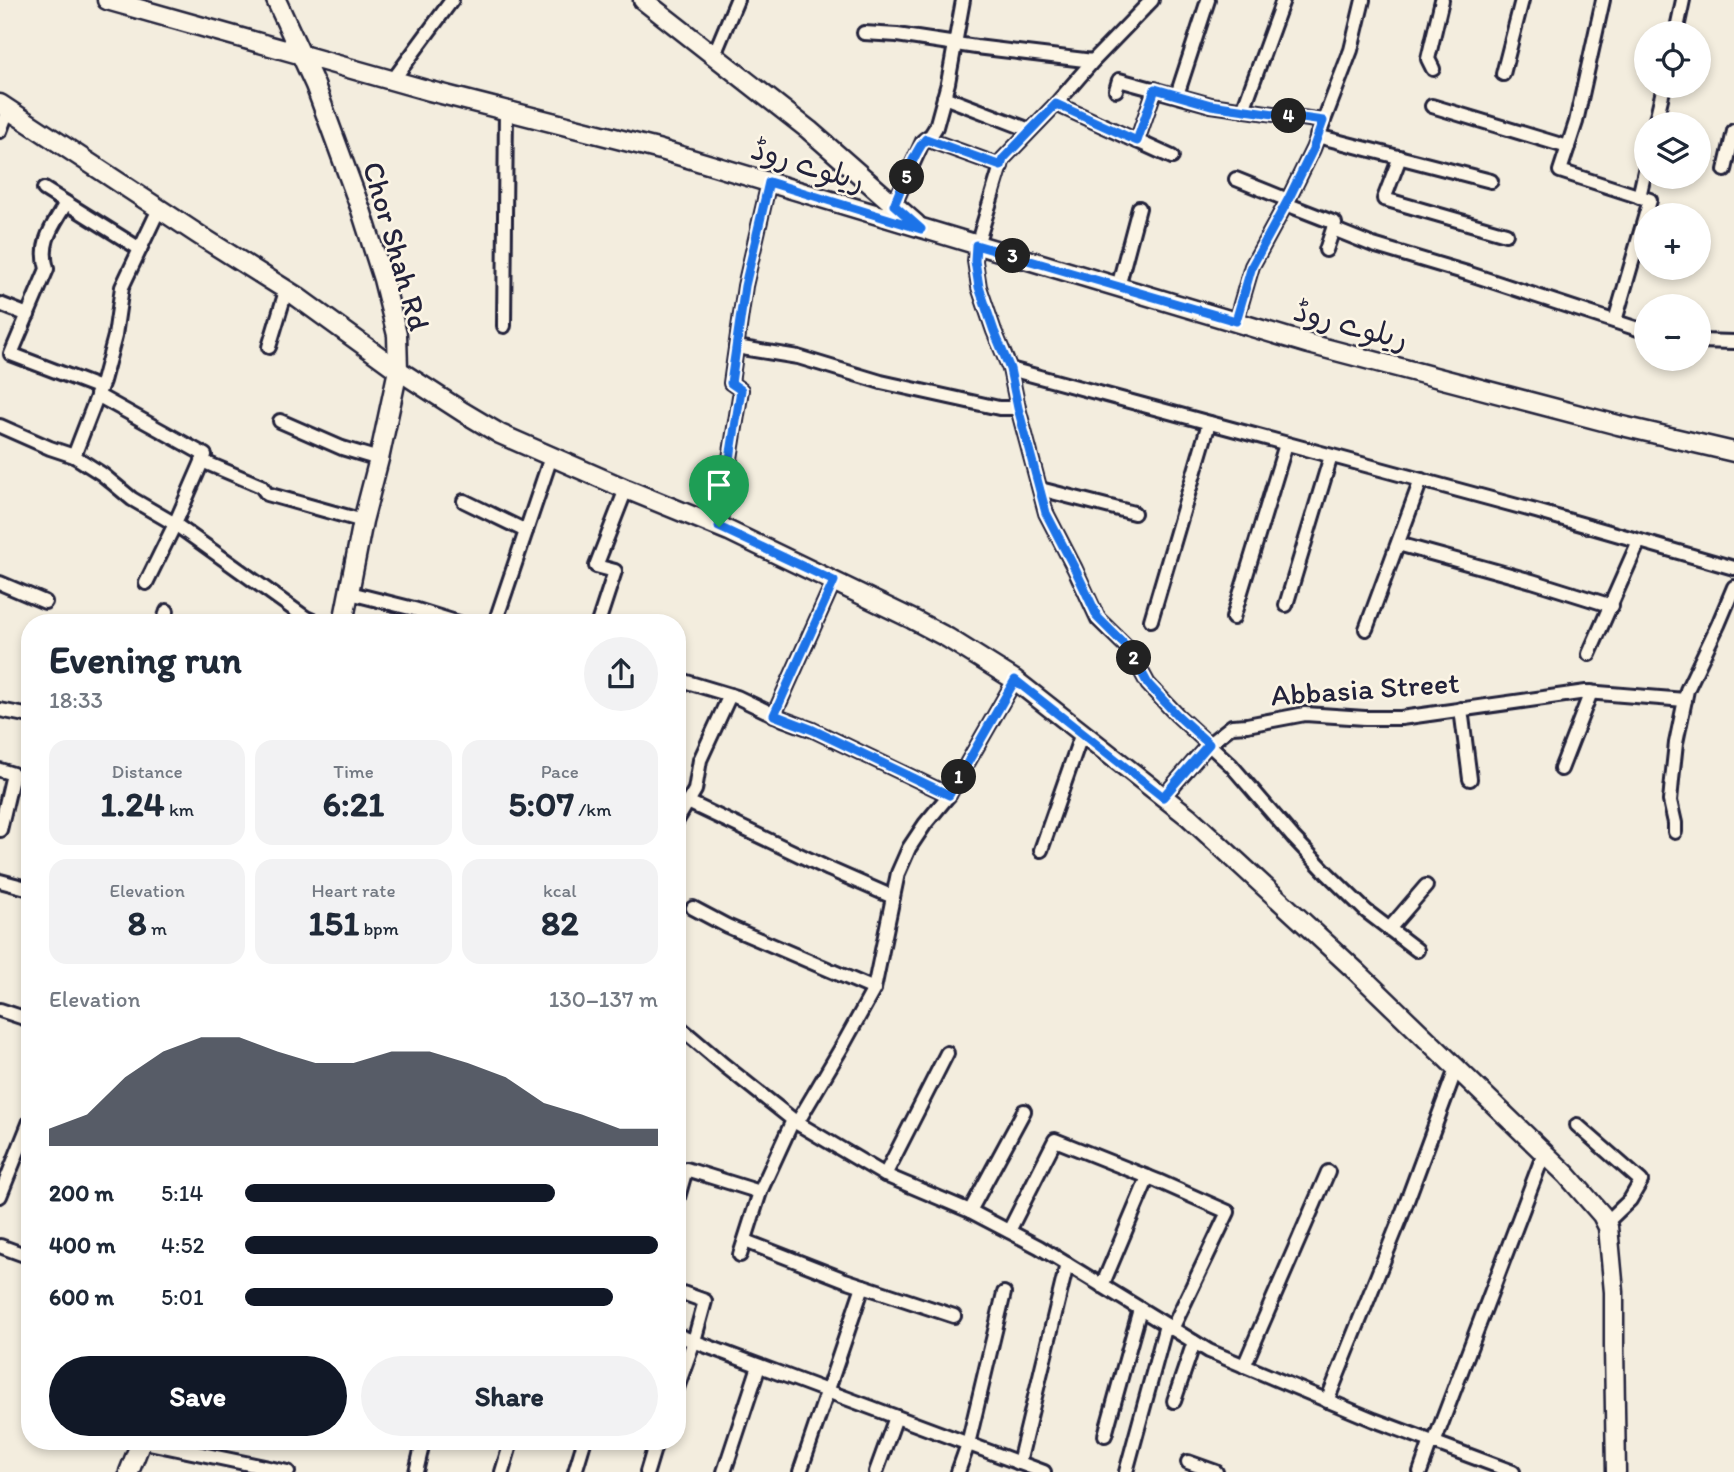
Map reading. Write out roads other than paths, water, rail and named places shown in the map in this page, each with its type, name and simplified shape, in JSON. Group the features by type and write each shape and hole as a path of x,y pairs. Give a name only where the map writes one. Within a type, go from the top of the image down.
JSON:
{"street":[{"name":"ریلوے روڈ","path":"107,0 393,80 661,150 1335,351 1618,425 1734,452"},
{"name":"Chor Shah Rd","path":"276,0 325,110 361,210 397,334 398,370 345,614"},
{"path":"393,80 452,0"},
{"path":"643,0 809,130 921,229"},
{"path":"714,55 737,0"},
{"path":"894,205 923,141 936,127 963,0"},
{"path":"1152,0 1003,159 976,245 975,261 979,287 1010,369 1046,513 1098,618 1129,649 1148,684 1231,765 1327,873 1366,911 1417,950"},
{"path":"1177,95 1208,0"},
{"path":"1243,110 1283,0"},
{"path":"1236,321 1252,266 1313,149 1351,50 1363,0"},
{"path":"1433,69 1427,59 1442,0"},
{"path":"1503,74 1522,0"},
{"path":"1602,0 1576,122 1560,171 1650,200 1615,321"},
{"path":"1679,21 1683,0"},
{"path":"864,33 1093,61"},
{"path":"1116,90 1119,80 1211,105 1323,121"},
{"path":"1137,141 1155,89"},
{"path":"944,97 1030,130"},
{"path":"1056,104 1172,157"},
{"path":"1432,106 1567,147"},
{"path":"0,131 4,107 286,290 398,370 500,434 719,527 948,639 1015,680 1189,817 1544,1153 1602,1215 1608,1227 1614,1293 1616,1472"},
{"path":"504,326 506,110"},
{"path":"1726,170 1734,131"},
{"path":"1317,136 1491,181"},
{"path":"926,139 1001,166"},
{"path":"1400,157 1384,199 1506,234"},
{"path":"1236,179 1335,223 1326,250"},
{"path":"719,527 741,390 731,383 736,347 745,286 769,182"},
{"path":"44,189 140,249"},
{"path":"1639,197 1641,189"},
{"path":"66,203 46,239 44,257 47,269 11,354 99,392 205,455 176,524 146,583"},
{"path":"1118,287 1139,208"},
{"path":"74,456 99,392 115,336 122,286 159,209"},
{"path":"1333,229 1373,245 1634,328"},
{"path":"269,347 286,290"},
{"path":"0,304 28,316"},
{"path":"1711,341 1734,342"},
{"path":"736,347 798,357 881,382 999,408 1018,408"},
{"path":"1010,369 1734,568"},
{"path":"280,421 342,449 379,459"},
{"path":"1151,620 1209,423"},
{"path":"0,426 74,456 102,474 132,499 176,524 300,614"},
{"path":"1233,618 1286,444"},
{"path":"1286,605 1331,456"},
{"path":"498,614 551,457"},
{"path":"202,461 261,486 267,494 363,521"},
{"path":"1366,629 1421,480"},
{"path":"601,614 615,570 596,565 626,489"},
{"path":"1040,489 1135,513"},
{"path":"464,500 526,531"},
{"path":"1590,654 1639,541"},
{"path":"1398,544 1612,606"},
{"path":"774,715 834,581"},
{"path":"0,583 45,602"},
{"path":"1675,832 1670,801 1676,743 1687,690 1734,587"},
{"path":"349,593 430,614"},
{"path":"413,614 414,609"},
{"path":"740,1255 760,1192 795,1121 843,1045 874,989 898,873 909,848 949,795 1015,680"},
{"path":"686,682 737,697 949,795"},
{"path":"1561,769 1591,692"},
{"name":"Abbasia Street","path":"1163,797 1209,744 1232,726 1305,714 1401,718 1591,692 1685,700"},
{"path":"686,805 695,790 700,760 730,695"},
{"path":"1461,709 1470,779"},
{"path":"0,710 21,714"},
{"path":"1041,850 1082,733"},
{"path":"0,770 13,774 0,830"},
{"path":"688,802 893,897"},
{"path":"0,881 21,887"},
{"path":"1390,929 1426,886"},
{"path":"693,908 738,931 874,989"},
{"path":"0,1010 21,1017"},
{"path":"686,1033 795,1121 885,1175 970,1211 1039,1247 1209,1351 1327,1401 1513,1472"},
{"path":"885,1175 947,1053"},
{"path":"1327,1401 1401,1217 1456,1069"},
{"path":"970,1211 1024,1111"},
{"path":"1577,1125 1641,1181 1630,1200 1606,1223"},
{"path":"1009,1231 1055,1140 1228,1212 1169,1327 1126,1472"},
{"path":"0,1196 21,1144"},
{"path":"1420,1472 1544,1153"},
{"path":"686,1169 760,1192"},
{"path":"1244,1366 1328,1172"},
{"path":"1102,1286 1148,1177"},
{"path":"745,1241 863,1286 954,1316"},
{"path":"0,1246 21,1254"},
{"path":"1012,1465 1067,1264"},
{"path":"800,1472 863,1286"},
{"path":"958,1472 968,1444 1004,1293"},
{"path":"686,1294 705,1301 686,1363"},
{"path":"1105,1435 1140,1309"},
{"path":"686,1338 968,1444 1012,1465 1044,1472"},
{"path":"1174,1401 1195,1342"},
{"path":"724,1472 760,1366"},
{"path":"877,1472 896,1418"},
{"path":"129,1472 139,1450"},
{"path":"181,1450 288,1472"},
{"path":"416,1472 421,1450"},
{"path":"502,1472 509,1450"},
{"path":"575,1472 582,1450"},
{"path":"647,1472 654,1450"},
{"path":"1188,1462 1216,1472"}]}
